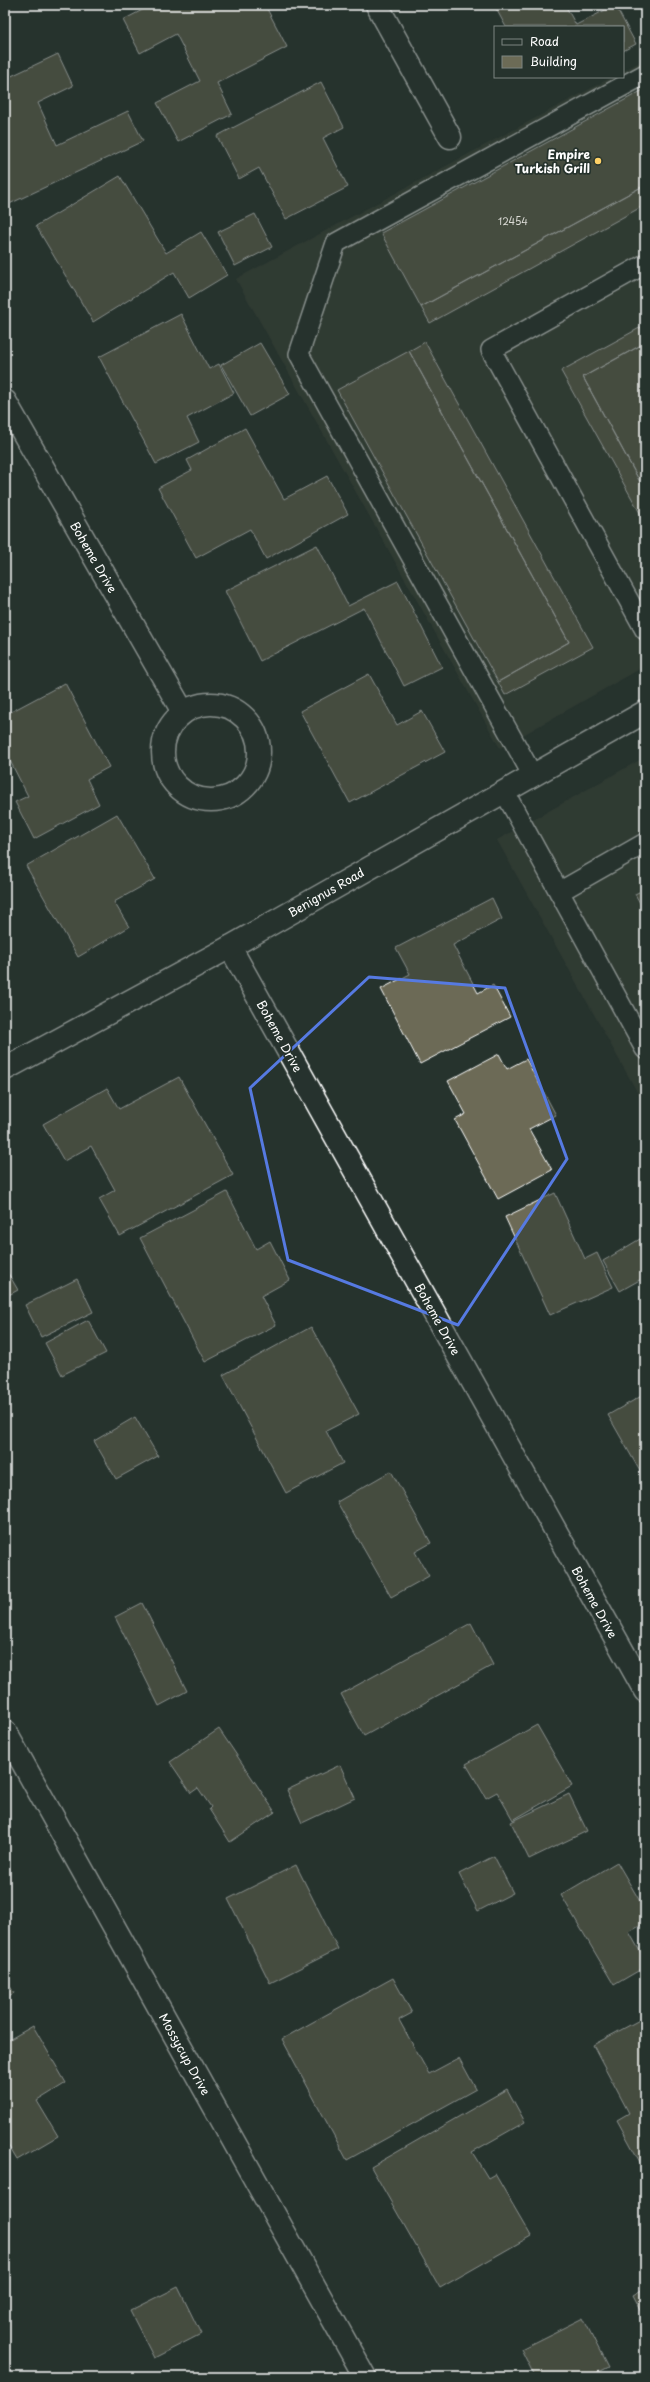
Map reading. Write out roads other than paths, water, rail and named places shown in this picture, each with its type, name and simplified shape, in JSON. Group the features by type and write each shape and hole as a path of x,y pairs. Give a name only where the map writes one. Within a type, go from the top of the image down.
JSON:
{"street":[{"path":"377,5 450,137"},
{"name":"Boheme Drive","path":"5,401 182,712"},
{"path":"197,705 226,706 240,714 251,724 257,739 259,754 256,769 248,782 237,792 222,799 205,800 190,796 173,781 166,772 162,756 164,739 171,724 182,712 197,705"},
{"name":"Benignus Road","path":"5,1070 230,946 645,712"},
{"name":"Boheme Drive","path":"230,946 645,1691"},
{"name":"Mossycup Drive","path":"5,1732 365,2377"}],"lane":[{"path":"533,776 299,354 336,242 645,74"},
{"path":"645,264 491,350 645,630"},
{"path":"504,791 645,1049"},
{"path":"559,892 645,843"}],"place":[{"name":"Empire Turkish Grill","path":"598,161"}]}
